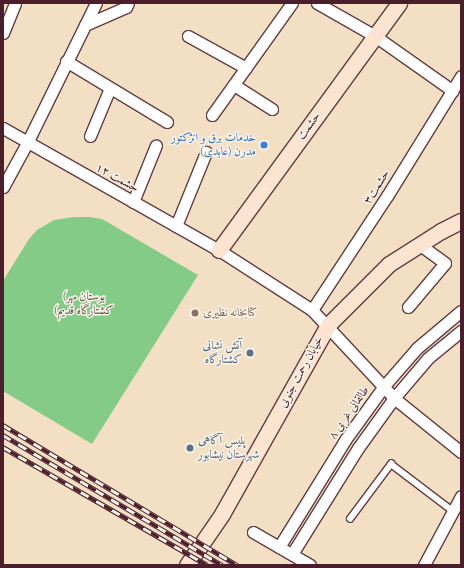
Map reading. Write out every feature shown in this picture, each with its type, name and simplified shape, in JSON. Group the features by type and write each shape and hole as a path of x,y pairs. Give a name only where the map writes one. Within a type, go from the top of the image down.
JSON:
{"street":[{"path":"3,33 15,3"},
{"path":"3,187 27,143 66,61 96,3"},
{"path":"85,25 126,6 128,3"},
{"path":"212,115 292,3"},
{"path":"317,3 374,36 453,91"},
{"name":"حشمت","path":"219,250 399,3"},
{"path":"188,36 246,68"},
{"path":"66,61 167,122"},
{"name":"حشمت۳","path":"312,310 387,196 461,76"},
{"path":"234,84 272,109"},
{"path":"90,136 110,88"},
{"name":"حشمت ۱۲","path":"3,128 27,143 219,250 312,310 328,325 394,398 461,452"},
{"path":"133,202 156,145"},
{"path":"176,226 206,152"},
{"name":"خیابان رحمت جنوبی","path":"187,565 222,514 328,325 389,264 460,220"},
{"path":"408,307 445,263 419,244"},
{"name":"طالقانی غربی ۸","path":"279,547 345,440 384,386 417,348 461,311"},
{"path":"292,554 358,448 394,398 428,358 461,331"},
{"path":"424,565 461,496"},
{"path":"253,532 310,565"}],"lane":[{"path":"350,519 391,464 453,511"}],"green space":[{"name":"(بوستان مهر (کشتارگاه قدیم","path":"74,217 102,219 198,275 92,444 3,391 3,281 29,239 37,230 54,220"}],"railway":[{"path":"3,425 237,565"},
{"path":"3,435 222,565"},
{"path":"3,447 207,565"}],"place":[{"name":"خدمات برق و انژکتور مدرن (عابدی)","path":"264,145"},
{"name":"کتابخانه نظیری","path":"195,313"},
{"name":"آتش نشانی کشتارگاه","path":"250,353"},
{"name":"پلیس آگاهی شهرستان نیشابور","path":"190,448"}]}
